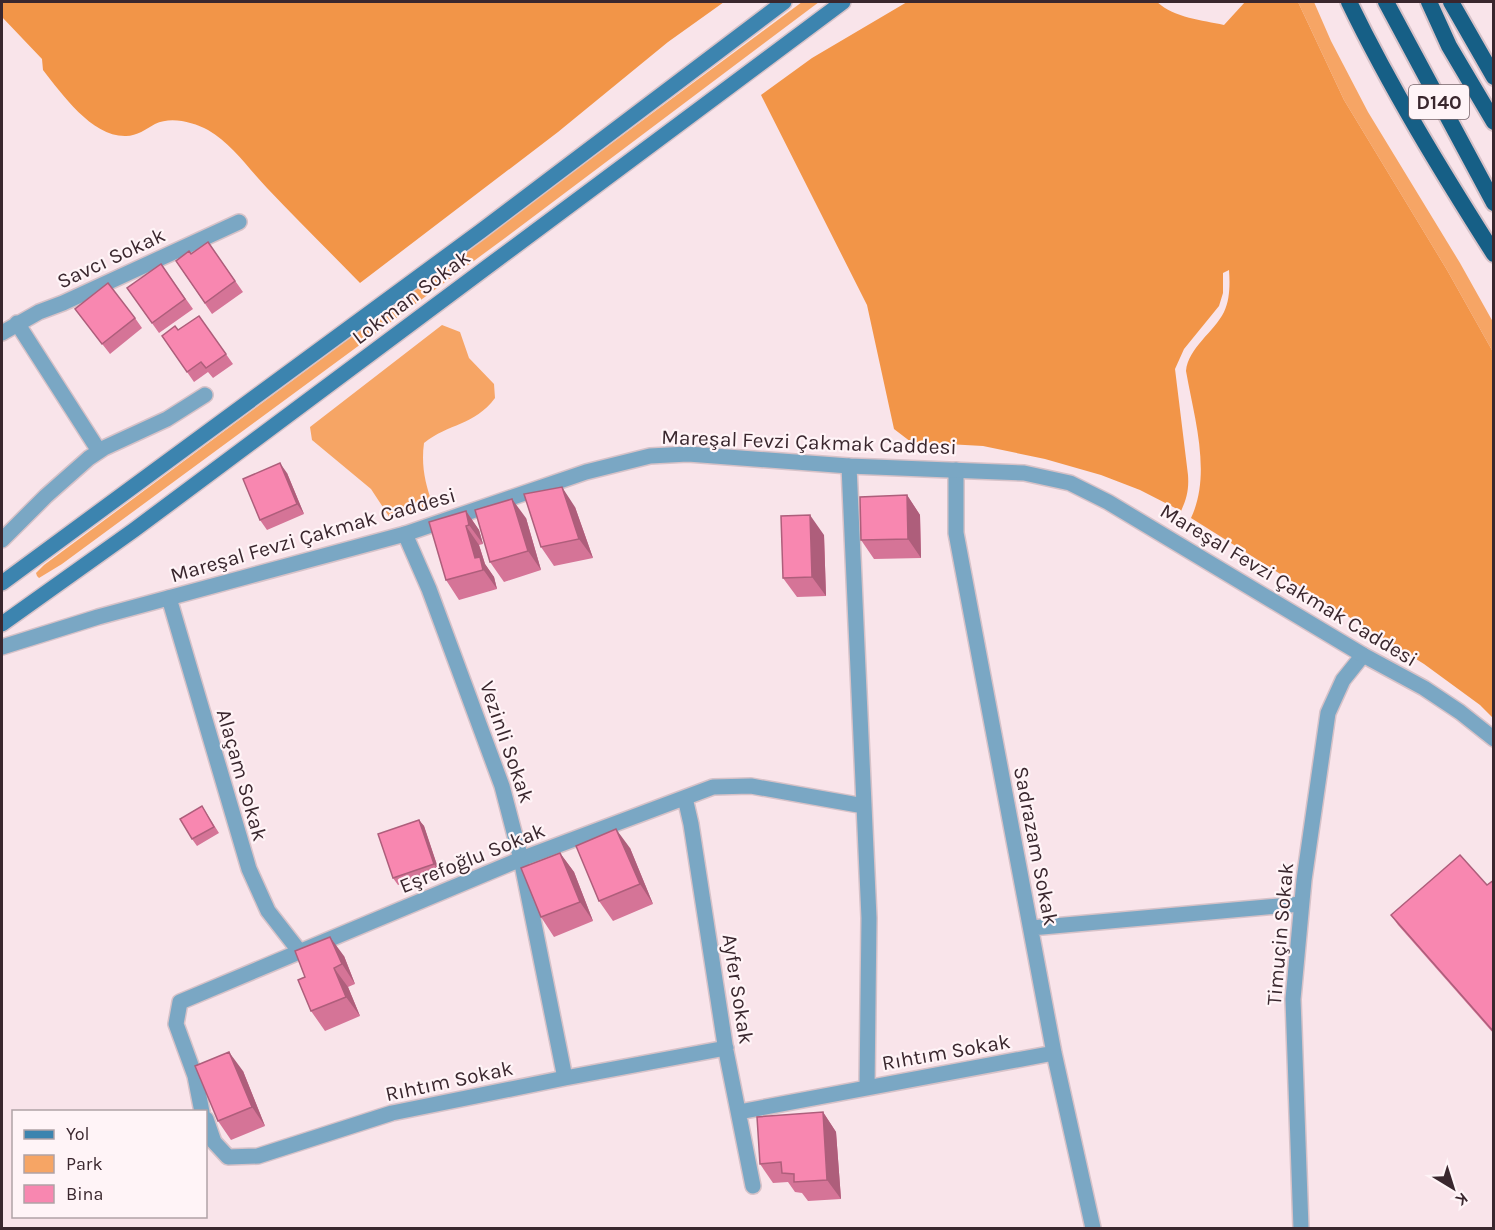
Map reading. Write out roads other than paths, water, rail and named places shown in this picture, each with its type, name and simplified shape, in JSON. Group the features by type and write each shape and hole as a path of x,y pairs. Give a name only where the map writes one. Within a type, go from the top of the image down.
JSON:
{"highway":[{"path":"1348,2 1409,116 1494,254"},
{"name":"D140","path":"1386,2 1494,203"},
{"name":"D140","path":"1429,2 1449,46 1494,122"},
{"path":"1452,2 1494,77"}],"main road":[{"name":"Lokman Sokak","path":"2,583 481,231 784,2"},
{"name":"Lokman Sokak","path":"2,624 134,530 843,2"}],"street":[{"name":"Savcı Sokak","path":"2,333 17,323 239,222"},
{"path":"17,323 99,452"},
{"path":"2,540 64,480 99,452 167,419 205,395"},
{"name":"Mareşal Fevzi Çakmak Caddesi","path":"3,644 405,534 586,472 650,456 723,455 849,466 1024,473 1070,483 1108,502 1363,655 1424,688 1460,712 1494,739"},
{"path":"849,466 869,918 867,1088"},
{"name":"Sadrazam Sokak","path":"956,470 956,533 1054,1053 1093,1228"},
{"name":"Vezinli Sokak","path":"405,534 429,589 502,786 521,859 565,1078"},
{"name":"Alaçam Sokak","path":"169,598 249,869 268,911 300,952"},
{"name":"Timuçin Sokak","path":"1301,1228 1293,999 1301,904 1328,713 1343,680 1363,655"},
{"name":"Eşrefoğlu Sokak","path":"202,1110 195,1076 176,1024 180,1002 521,859 713,787 751,786 864,806"},
{"name":"Ayfer Sokak","path":"685,798 726,1048 753,1186"},
{"path":"1031,928 1301,904"},
{"name":"Rıhtım Sokak","path":"207,1122 214,1142 228,1157 258,1156 392,1113 726,1048"},
{"name":"Rıhtım Sokak","path":"739,1112 1054,1053"}]}
